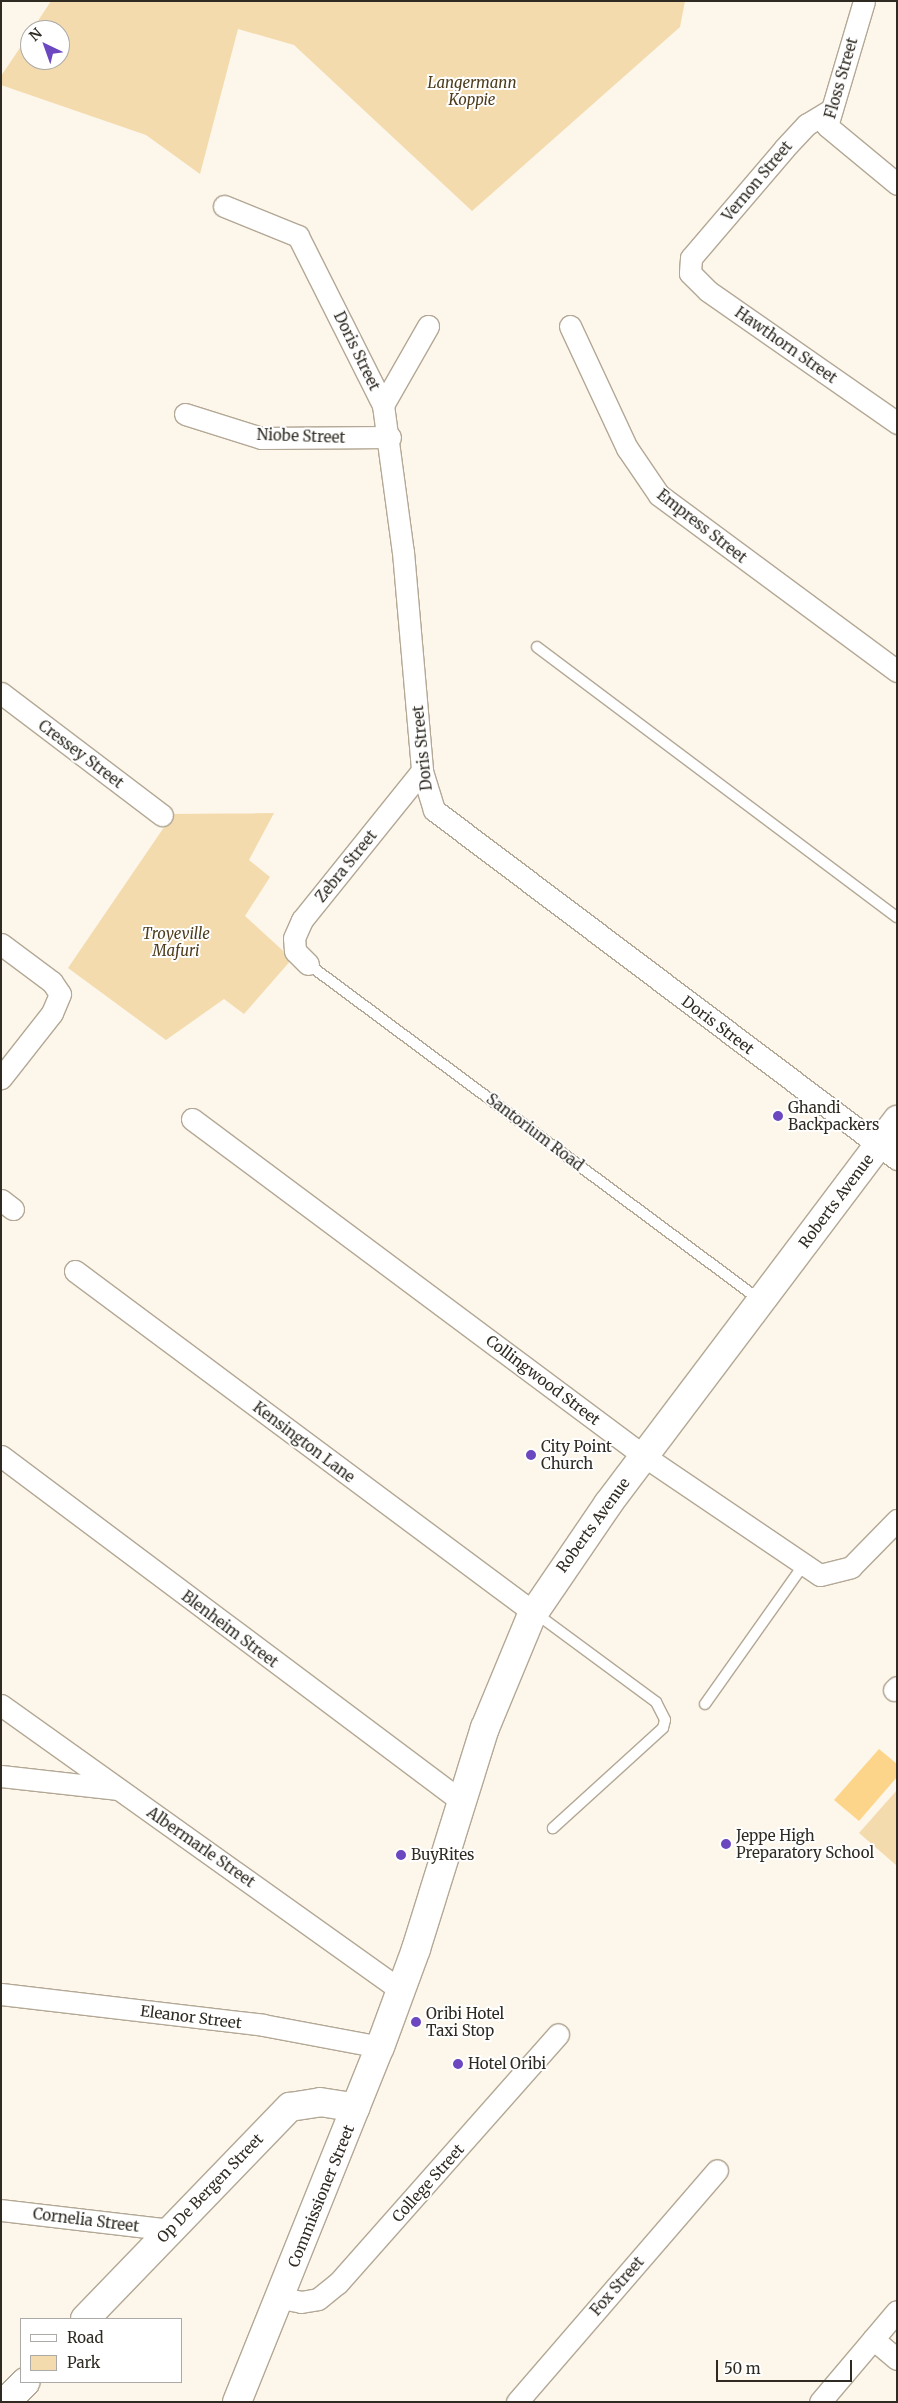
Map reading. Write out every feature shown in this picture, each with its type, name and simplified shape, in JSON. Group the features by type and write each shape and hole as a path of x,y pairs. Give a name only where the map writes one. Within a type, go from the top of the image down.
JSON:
{"main road":[{"name":"Roberts Avenue","path":"401,1990 460,1800 505,1672 533,1612 644,1456 761,1301 887,1152 897,1120"},
{"name":"Commissioner Street","path":"237,2402 281,2298 401,1990"},
{"name":"Op De Bergen Street","path":"86,2318 290,2107 320,2102 356,2108"},
{"path":"6,2402 24,2383"}],"street":[{"name":"Floss Street","path":"864,1 829,111 831,133 897,184"},
{"name":"Vernon Street","path":"692,258 798,133 829,111"},
{"name":"Doris Street","path":"224,206 298,236 383,405 390,437 422,772 434,810 460,832 887,1152"},
{"name":"Hawthorn Street","path":"692,258 690,272 708,291 897,423"},
{"path":"383,405 428,326"},
{"name":"Empress Street","path":"570,326 627,448 659,495 897,671"},
{"name":"Niobe Street","path":"185,414 261,438 390,437"},
{"name":"Cressey Street","path":"1,693 162,815"},
{"name":"Zebra Street","path":"308,964 295,951 294,938 302,920 422,772"},
{"path":"1,944 52,982 60,994 40,1026 1,1078"},
{"name":"Collingwood Street","path":"192,1119 644,1456 804,1564 828,1575 851,1567 897,1520"},
{"name":"Kensington Lane","path":"75,1271 533,1612"},
{"name":"Blenheim Street","path":"1,1456 460,1800"},
{"name":"Albermarle Street","path":"1,1705 401,1990"},
{"path":"1,1776 119,1789"},
{"name":"Eleanor Street","path":"1,1994 263,2025 380,2047"},
{"name":"College Street","path":"281,2298 318,2299 338,2283 558,2034"},
{"name":"Fox Street","path":"517,2402 717,2170"},
{"name":"Cornelia Street","path":"1,2210 171,2230"},
{"path":"820,2402 897,2311"},
{"path":"873,2339 897,2359"}],"lane":[{"path":"536,647 897,917"},
{"name":"Santorium Road","path":"308,964 761,1301"},
{"path":"705,1704 804,1564"},
{"path":"533,1612 656,1702 665,1720 663,1728 553,1828"}],"green space":[{"name":"Langermann Koppie","path":"51,1 685,1 680,27 472,211 294,45 238,29 200,174 146,135 1,85 1,76 20,48 20,70 70,70 70,20 39,20"},
{"name":"Troyeville Mafuri","path":"274,813 249,860 270,877 245,916 292,959 244,1014 224,999 166,1040 68,968 173,814"},
{"path":"897,1790 897,1864 896,1865 859,1833"}],"shaded area":[{"path":"879,1749 897,1764 897,1777 859,1821 834,1800"}],"place":[{"name":"Ghandi Backpackers","path":"778,1116"},
{"name":"City Point Church","path":"531,1455"},
{"name":"Jeppe High Preparatory School","path":"726,1844"},
{"name":"BuyRites","path":"401,1855"},
{"name":"Oribi Hotel Taxi Stop","path":"416,2022"},
{"name":"Hotel Oribi","path":"458,2064"}]}
